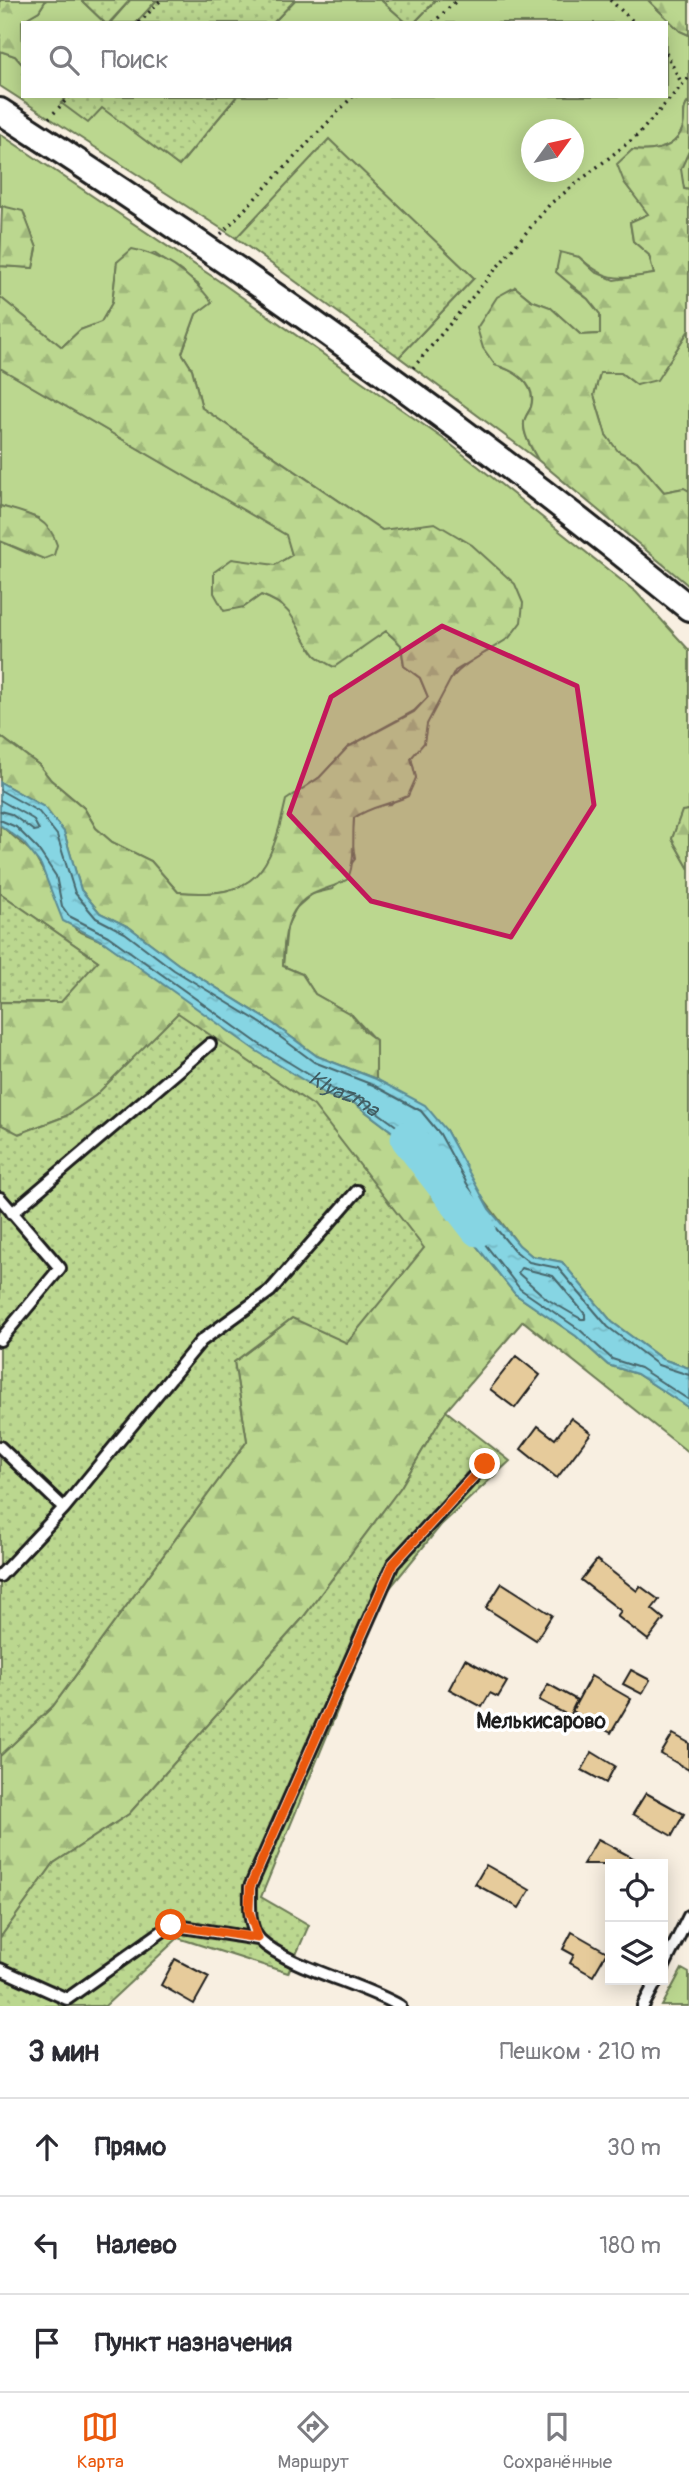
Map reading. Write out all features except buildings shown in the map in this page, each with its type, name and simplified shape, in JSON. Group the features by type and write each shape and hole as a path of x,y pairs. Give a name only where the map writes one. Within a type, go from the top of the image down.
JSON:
{"street":[{"path":"0,111 207,248 400,382 557,500 689,608"}],"lane":[{"path":"12,1213 210,1044"},
{"path":"0,1576 64,1507 201,1341 270,1290 358,1191"},
{"path":"0,1199 60,1268 0,1340"},
{"path":"0,1447 64,1507"},
{"path":"258,1938 249,1911 250,1887 393,1564 485,1464"},
{"path":"668,1960 686,1930 689,1916"},
{"path":"0,1969 67,1999 171,1925 258,1938 279,1952 400,2006"},
{"path":"643,2006 654,1985"}],"path":[{"path":"141,21 161,0"},
{"path":"435,21 457,0"},
{"path":"610,0 633,21"},
{"path":"668,57 682,84"},
{"path":"400,382 550,204 638,135 689,77"},
{"path":"34,134 68,98"},
{"path":"207,248 351,98"}],"highlighted area":[{"path":"442,626 577,686 594,805 511,937 371,901 289,814 331,697"}],"green space":[{"path":"0,0 46,0 39,11 21,21 21,63 15,56 0,51"},
{"path":"46,0 81,0 103,21 21,21 39,11"},
{"path":"81,0 130,0 111,21 103,21"},
{"path":"130,0 157,0 138,21 112,21"},
{"path":"157,0 295,0 275,21 138,21"},
{"path":"295,0 381,0 405,21 275,21"},
{"path":"381,0 436,0 416,21 405,21"},
{"path":"436,0 648,0 680,31 689,35 689,101 684,110 680,135 662,148 632,150 624,182 649,214 630,222 633,241 649,255 654,274 614,277 598,271 579,257 571,287 588,299 601,315 600,334 581,335 550,307 531,300 515,287 495,365 516,374 527,384 532,399 524,428 538,460 399,357 474,278 329,140 236,238 0,86 0,51 15,56 21,63 21,98 66,98 61,104 102,107 179,166 235,98 668,98 668,21 416,21"},
{"path":"648,0 689,0 689,35 680,31"},
{"path":"66,98 235,98 179,166 102,108 88,123 61,103"},
{"path":"689,101 689,151 681,169 684,189 689,190 689,330 657,380 637,385 621,373 600,373 594,395 606,435 618,451 637,461 664,492 684,488 689,491 689,586 538,460 524,428 531,407 531,391 516,374 495,365 483,348 477,328 497,297 515,287 531,300 550,307 581,335 600,334 600,314 588,299 556,272 560,252 579,257 595,272 614,280 654,274 649,255 633,241 630,222 648,214 624,182 617,164 632,150 655,150 675,141 683,127 684,110"},
{"path":"0,134 219,281 445,440 636,592 689,650 689,810 682,812 672,839 689,869 689,1368 662,1359 612,1322 562,1262 532,1256 519,1245 481,1196 446,1130 399,1092 376,1079 375,1040 352,1015 315,994 302,974 283,966 287,926 296,908 312,894 332,889 355,859 352,839 354,818 371,806 391,804 416,778 411,758 421,742 437,699 450,679 468,663 490,650 382,530 202,408 192,369 182,353 196,314 199,285 154,253 117,262 112,303 101,323 80,330 62,347 0,297 0,266 33,268 37,248 23,212 0,207"},
{"path":"329,139 474,278 399,357 236,238"},
{"path":"689,151 689,190 684,189 680,169"},
{"path":"2,206 23,211 37,248 33,268 0,266"},
{"path":"132,249 166,261 195,283 212,302 196,314 182,353 192,369 202,408 382,530 435,523 472,545 515,584 523,603 521,622 509,638 455,671 427,724 424,743 411,758 416,778 408,796 354,818 353,856 348,879 304,900 297,907 288,925 283,966 302,974 315,994 352,1015 364,1031 376,1040 376,1079 317,1056 268,1020 178,964 129,927 100,913 81,890 64,832 44,807 0,782 0,736 39,765 51,780 84,808 96,828 112,842 151,861 178,892 226,891 243,885 256,876 266,863 286,800 320,777 348,747 414,712 428,697 420,678 404,666 401,645 386,631 334,667 315,655 289,613 273,600 261,595 244,607 224,611 214,593 214,572 232,559 275,565 292,555 286,535 0,368 0,297 62,347 80,330 101,322 112,303 117,262"},
{"path":"689,330 689,491 683,488 664,492 637,461 618,452 606,435 594,395 600,373 621,373 637,385 669,361"},
{"path":"0,368 287,535 292,555 275,565 254,564 244,607 261,595 281,605 295,619 316,656 351,657 386,631 401,645 404,666 420,678 428,697 414,711 348,747 320,777 287,800 274,846 266,863 256,876 243,885 226,891 178,892 151,861 112,842 96,828 84,808 51,780 39,765 0,736 0,541 34,556 38,518 0,506"},
{"path":"0,506 35,517 42,522 53,535 57,545 54,555 44,559 0,541"},
{"path":"689,810 689,869 672,839 682,811"},
{"path":"0,825 33,853 76,930 104,942 329,1096 354,1103 402,1139 443,1180 467,1234 515,1294 576,1336 608,1365 637,1374 689,1408 689,1453 523,1321 446,1411 401,1487 302,1619 129,1814 54,1863 0,1938 0,1756 53,1706 247,1441 234,1362 292,1318 95,1096 66,1116 18,1134 0,1124 0,1002 42,1003 98,961 0,893"},
{"path":"0,893 98,961 61,1002 0,1002"},
{"path":"178,1013 314,1106 424,1248 347,1343 292,1318 234,1362 247,1441 53,1706 0,1756 0,1124 19,1134 66,1116 95,1096"},
{"path":"446,1411 510,1461 441,1525 385,1594 261,1897 309,1925 288,1973 178,1938 105,2006 0,2006 0,1938 54,1863 129,1814 302,1619 401,1487"},
{"path":"682,1969 689,1973 689,2006 662,2006"}],"water":[{"path":"0,782 44,807 64,832 81,890 100,913 129,927 178,964 268,1020 317,1056 376,1079 425,1105 446,1130 489,1209 519,1245 532,1256 562,1262 612,1322 662,1359 689,1368 689,1408 637,1374 608,1365 576,1336 515,1294 467,1234 443,1180 402,1139 354,1103 329,1096 255,1050 104,942 63,921 41,865 23,842 0,825"}],"waterway":[{"name":"Klyazma","path":"408,1138 478,1229"}],"district":[{"name":"Мелькисарово","path":"541,1721"}],"route":[{"path":"171,1925 258,1938 249,1911 250,1887 393,1564 485,1464"}]}
